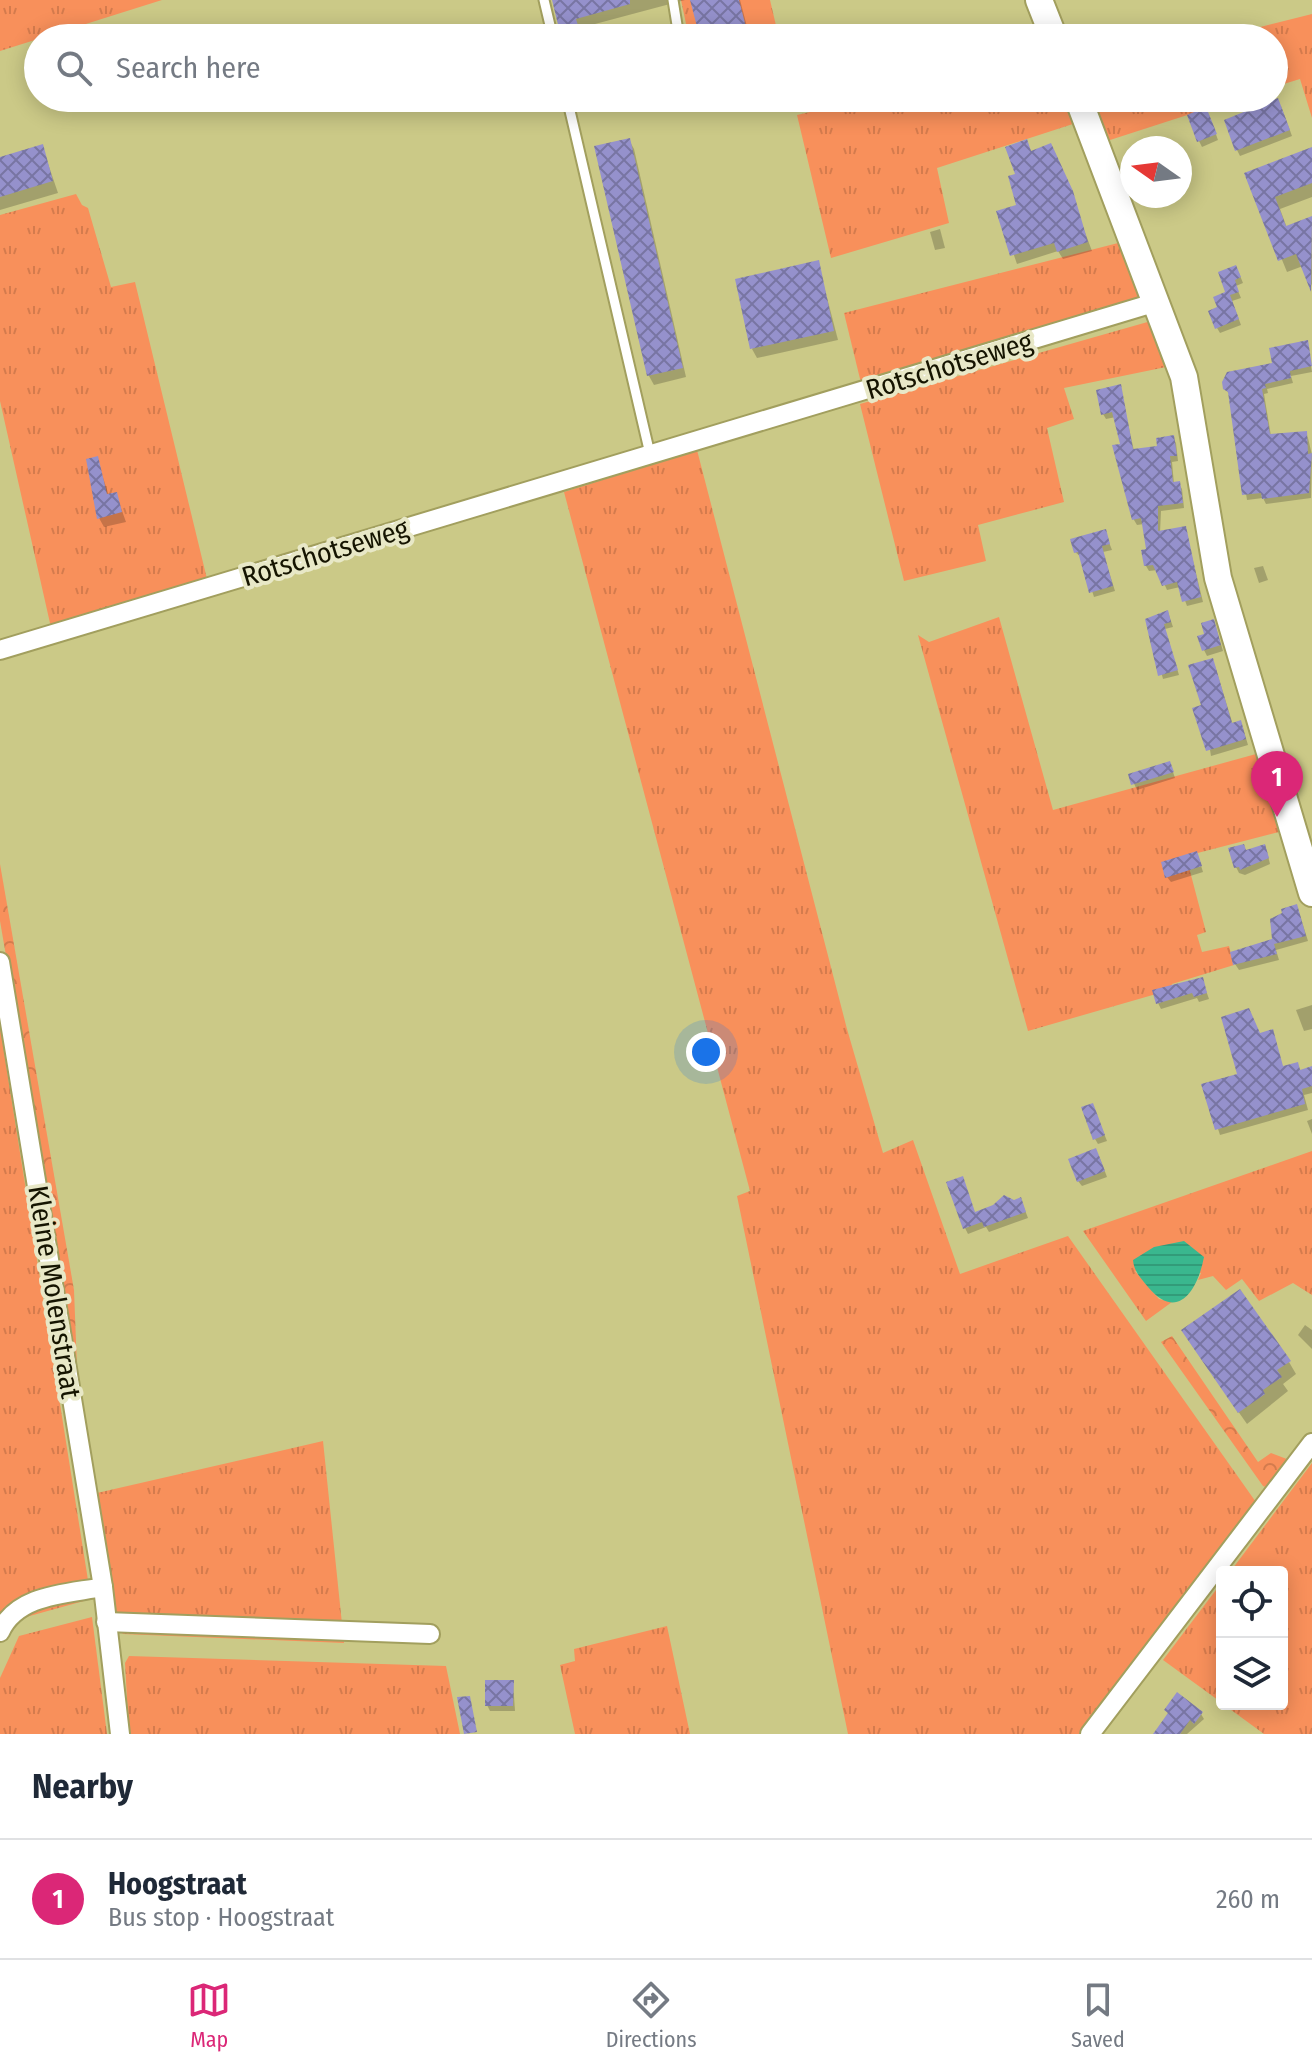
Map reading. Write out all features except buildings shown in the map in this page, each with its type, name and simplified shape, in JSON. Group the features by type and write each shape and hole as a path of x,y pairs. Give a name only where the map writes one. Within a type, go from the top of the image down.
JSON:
{"street":[{"path":"1039,0 1048,24"},
{"path":"1083,112 1157,302 1189,395 1206,523 1218,578 1312,893"},
{"name":"Rotschotseweg","path":"0,650 1157,302"},
{"name":"Kleine Molenstraat","path":"0,962 103,1587 120,1734"},
{"path":"1090,1734 1312,1443"},
{"path":"0,1632 15,1611 28,1602 103,1587"},
{"path":"106,1622 430,1634"}],"lane":[{"path":"544,0 550,24"},
{"path":"673,0 677,24"},
{"path":"570,112 650,454"}],"green space":[{"path":"0,0 162,0 86,24 24,24 24,43 0,51"},
{"path":"681,0 770,0 776,24 686,24"},
{"path":"1312,14 1312,118 1300,79 1288,83 1288,24 1272,24"},
{"path":"810,112 1072,112 1076,123 937,168 949,223 831,258 797,115"},
{"path":"1096,112 1197,112 1120,136 1107,141"},
{"path":"76,194 82,205 88,208 111,287 135,282 208,583 52,632 0,401 0,215"},
{"path":"1122,242 1141,299 861,383 844,313"},
{"path":"1151,321 1171,366 1064,388 1074,419 1047,428 1064,502 978,525 986,561 904,581 860,404"},
{"path":"697,450 847,1029 883,1153 913,1140 960,1274 1068,1236 1258,1505 1084,1734 848,1734 737,1196 750,1191 564,492"},
{"path":"999,617 1053,810 1256,754 1279,832 1186,856 1206,932 1197,935 1202,952 1229,946 1234,965 1172,984 1170,990 1028,1031 918,635 929,642"},
{"path":"0,864 74,1290 77,1367 0,921"},
{"path":"0,1027 91,1599 8,1622 0,1639"},
{"path":"1312,1151 1312,1295 1293,1283 1259,1301 1242,1279 1226,1290 1213,1276 1198,1280 1201,1273 1135,1271 1159,1299 1172,1302 1146,1321 1083,1231"},
{"path":"1172,1336 1258,1462 1271,1453 1292,1461 1270,1489 1263,1486 1161,1342"},
{"path":"323,1441 344,1643 123,1634 118,1628 97,1493"},
{"path":"1312,1463 1312,1734 1264,1734 1231,1710 1288,1710 1288,1566 1235,1566"},
{"path":"1216,1590 1216,1699 1163,1660"},
{"path":"92,1617 107,1734 0,1734 0,1678 19,1636"},
{"path":"667,1626 690,1734 575,1734 560,1665 575,1661 574,1649"},
{"path":"129,1656 446,1666 460,1734 129,1734 125,1663"}],"shaded area":[{"path":"1184,1241 1204,1257 1192,1290 1185,1298 1169,1302 1148,1287 1136,1271 1133,1260 1154,1247"}],"place":[{"name":"Hoogstraat","path":"1277,817"}]}
